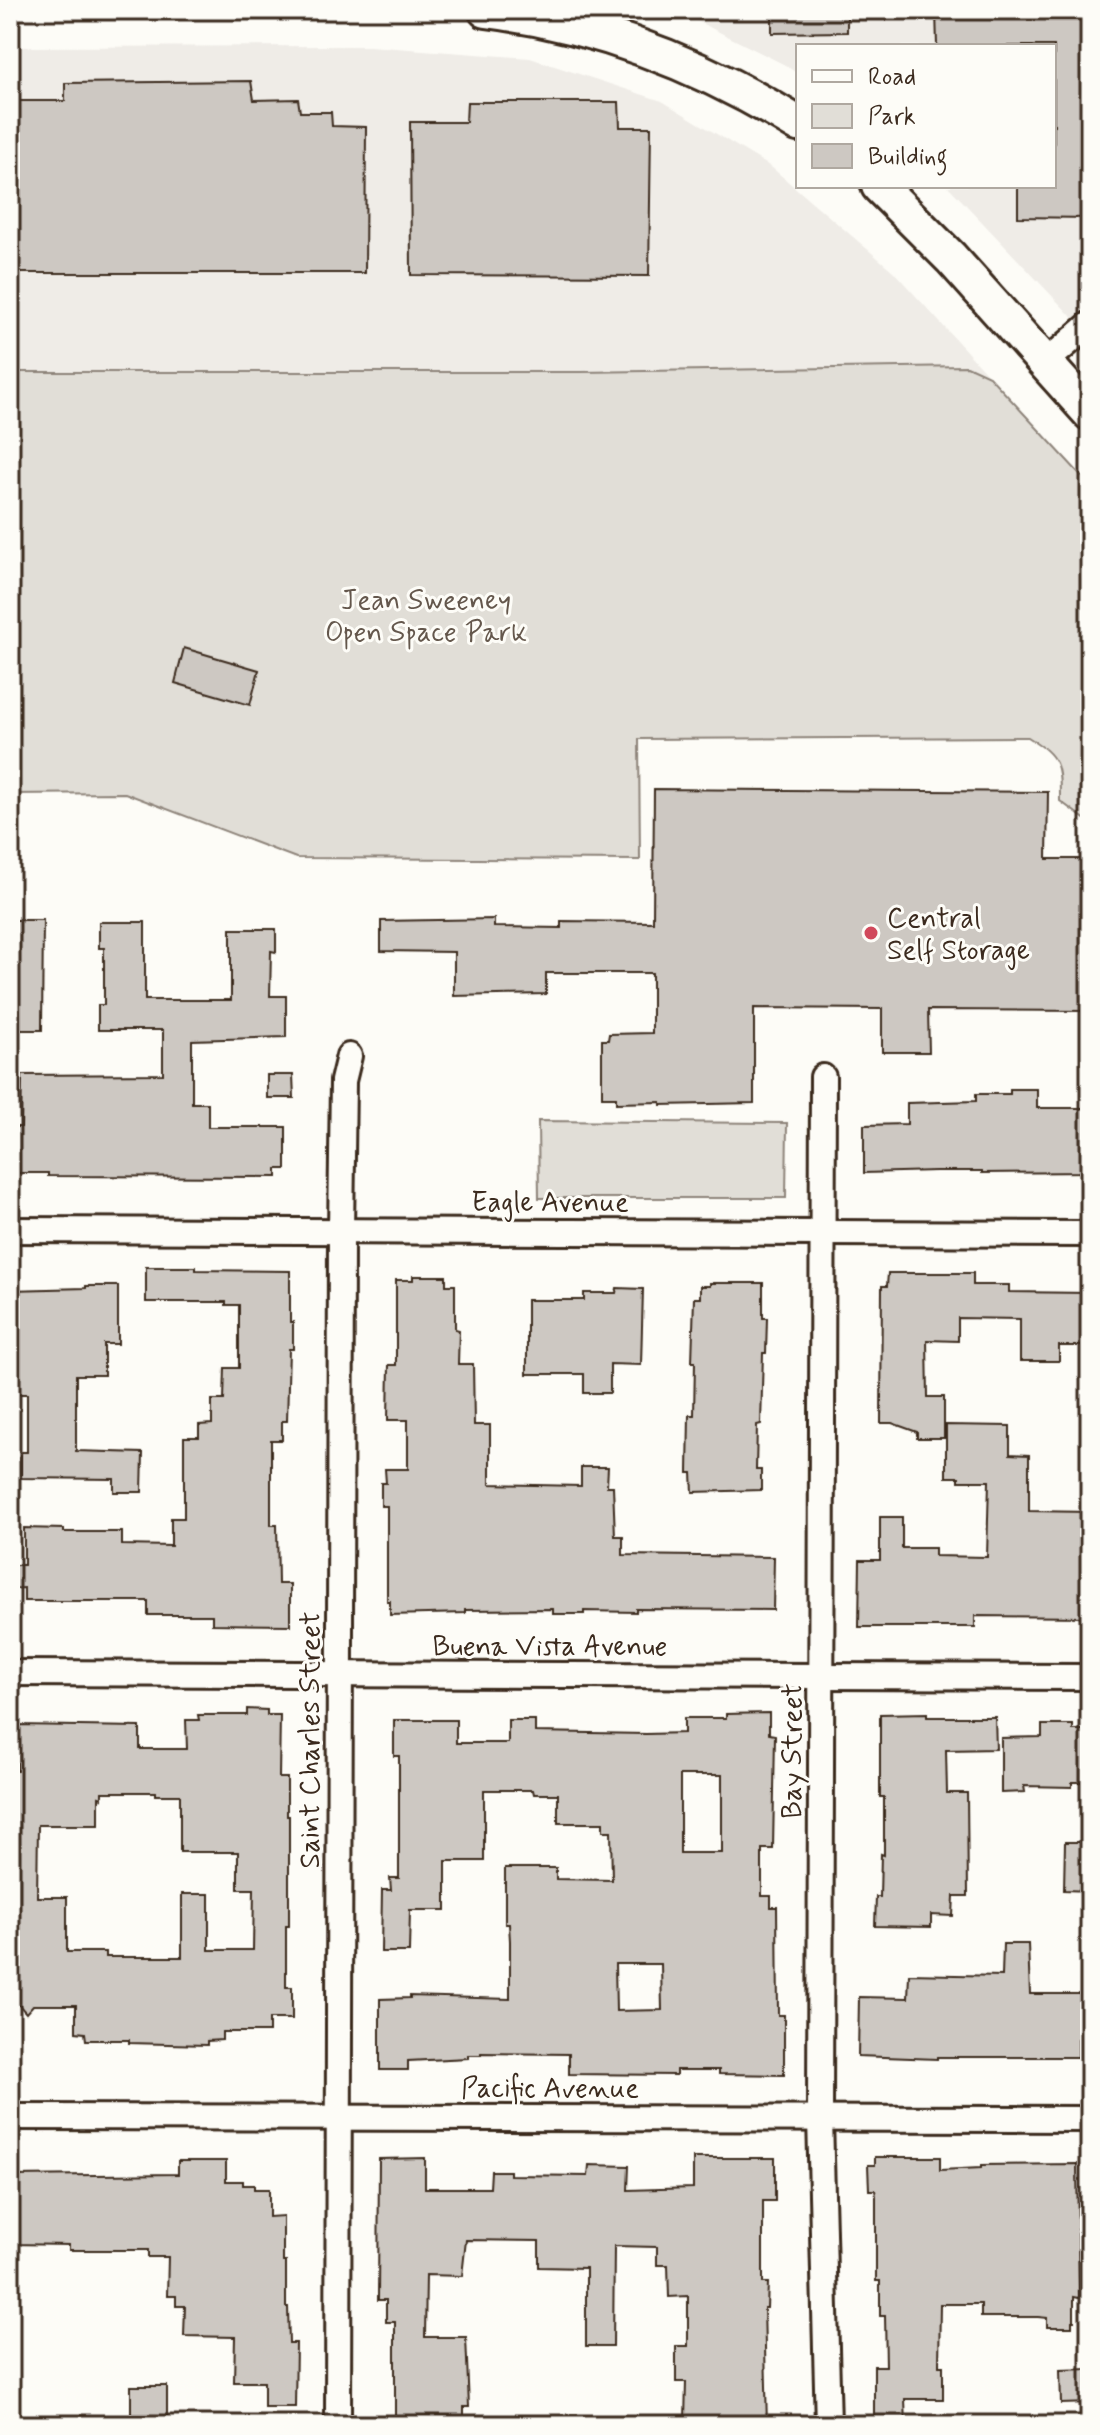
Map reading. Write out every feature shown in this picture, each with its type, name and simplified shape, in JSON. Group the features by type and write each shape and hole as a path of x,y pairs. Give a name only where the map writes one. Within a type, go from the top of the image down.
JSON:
{"street":[{"path":"486,10 551,21 616,37 715,77 796,123"},
{"path":"881,188 951,258 1045,363 1087,402"},
{"path":"1045,363 1090,324"},
{"name":"Saint Charles Street","path":"338,2425 341,1231 343,1081 349,1056"},
{"name":"Bay Street","path":"823,1077 820,2118 828,2425"},
{"name":"Eagle Avenue","path":"10,1230 1090,1234"},
{"name":"Buena Vista Avenue","path":"10,1673 1090,1677"},
{"name":"Pacific Avenue","path":"10,2117 1090,2119"}],"shaded area":[{"path":"675,10 1090,10 1090,336 950,188 1056,188 1056,44 796,44 796,73"},
{"path":"369,46 530,58 662,101 771,167 893,271 989,376 966,366 581,372 10,372 10,47"},
{"path":"864,2415 1071,2422 1073,2425 864,2425"}],"green space":[{"name":"Jean Sweeney Open Space Park","path":"967,366 989,376 1090,485 1090,823 1060,801 1056,763 1046,750 1028,737 639,739 640,860 296,858 125,793 10,794 10,372 581,372"},
{"path":"538,1121 787,1123 786,1198 539,1198"}],"building":[{"path":"772,10 847,10 847,32 772,33"},
{"path":"936,10 1090,10 1090,218 1018,217 1018,188 1056,188 1056,44 937,44"},
{"path":"251,81 254,100 298,99 300,112 331,112 332,126 366,127 365,273 10,273 10,101 65,101 65,83"},
{"path":"467,102 619,102 620,127 651,127 649,276 411,275 410,122 466,122"},
{"path":"184,648 259,670 250,705 175,683"},
{"name":"Central Self Storage","path":"654,789 1048,792 1047,859 1090,859 1090,1011 928,1010 929,1052 882,1052 882,1009 754,1008 754,1103 616,1103 616,1097 602,1097 602,1040 608,1040 609,1034 652,1033 652,973 546,973 546,994 454,996 454,952 381,951 381,921 494,919 494,927 561,928 561,921 653,922"},
{"path":"10,920 43,920 42,1030 10,1030"},
{"path":"99,922 145,922 145,1000 231,1000 231,929 276,929 276,952 271,951 270,996 286,996 286,1037 192,1040 192,1103 208,1103 208,1127 286,1127 286,1169 277,1169 277,1177 48,1176 48,1173 10,1173 10,1127 21,1127 22,1075 163,1074 163,1030 98,1030 98,1005 104,1005 104,948 99,948"},
{"path":"267,1075 293,1075 294,1098 267,1098"},
{"path":"1010,1089 1037,1089 1037,1108 1090,1108 1090,1172 864,1173 864,1125 907,1124 907,1103 976,1101 976,1094 1010,1094"},
{"path":"146,1267 290,1271 293,1349 289,1349 287,1421 282,1421 282,1440 271,1440 271,1525 277,1525 278,1584 290,1584 290,1625 212,1624 212,1615 148,1615 148,1601 24,1601 24,1588 10,1589 10,1565 24,1565 24,1528 122,1532 122,1545 171,1546 171,1518 184,1518 184,1437 199,1437 199,1425 212,1424 212,1400 224,1400 225,1368 239,1368 239,1305 226,1305 226,1302 146,1302"},
{"path":"888,1273 973,1273 973,1285 1009,1285 1009,1292 1090,1293 1090,1346 1059,1346 1059,1361 1020,1361 1020,1319 958,1318 958,1341 927,1340 928,1397 944,1397 944,1438 917,1438 917,1432 892,1423 881,1423 882,1286 887,1286"},
{"path":"413,1276 446,1276 446,1285 455,1285 458,1364 473,1364 474,1425 490,1425 490,1484 581,1486 581,1467 608,1467 607,1486 613,1486 615,1536 623,1536 623,1555 774,1557 773,1610 636,1609 636,1612 553,1614 553,1609 465,1610 465,1613 390,1615 390,1601 387,1601 387,1506 381,1506 381,1483 386,1483 385,1469 408,1469 408,1420 388,1420 389,1365 396,1365 396,1280 413,1280"},
{"path":"710,1283 763,1283 763,1318 767,1318 766,1353 763,1353 756,1470 761,1470 761,1490 693,1492 692,1473 688,1473 689,1415 694,1415 694,1298 700,1298 700,1286 710,1286"},
{"path":"118,1286 118,1344 104,1344 104,1375 76,1375 76,1451 143,1453 142,1492 114,1492 114,1479 21,1478 21,1452 27,1452 27,1394 10,1394 10,1290"},
{"path":"617,1288 643,1289 641,1365 610,1364 610,1393 584,1393 584,1374 527,1374 527,1300 584,1300 584,1293 616,1293"},
{"path":"946,1425 1010,1426 1010,1454 1029,1455 1029,1511 1090,1512 1090,1617 975,1616 975,1627 859,1627 860,1560 880,1560 880,1517 902,1517 902,1548 935,1548 935,1556 987,1557 989,1481 959,1481 959,1477 946,1477"},
{"path":"247,1709 267,1710 267,1715 280,1715 279,1778 287,1778 289,1816 286,1987 292,1987 292,2019 269,2019 269,2032 222,2032 222,2040 207,2041 207,2045 129,2043 129,2040 86,2040 85,2033 76,2032 76,2005 33,2005 26,2013 19,2005 10,2005 10,1962 14,1963 12,1771 17,1771 17,1725 140,1727 140,1749 187,1749 186,1720 199,1720 198,1715 247,1715","holes":["102,1792 156,1792 156,1795 180,1795 180,1852 238,1852 238,1889 254,1889 253,1950 209,1950 209,1894 182,1894 182,1957 106,1957 106,1952 67,1952 67,1897 37,1897 38,1825 99,1825 99,1797 102,1798"]},
{"path":"769,1713 769,1734 775,1735 773,1849 762,1849 762,1896 771,1896 771,1907 777,1907 778,2015 784,2015 784,2075 719,2074 719,2070 676,2070 676,2075 569,2074 569,2054 481,2053 468,2055 468,2058 408,2061 408,2070 380,2070 380,1999 410,1996 510,1999 505,1868 556,1868 556,1879 612,1880 611,1831 603,1831 603,1823 558,1823 558,1794 534,1794 533,1790 484,1790 484,1861 446,1861 446,1910 410,1910 409,1952 381,1952 382,1890 391,1890 390,1878 399,1878 399,1756 394,1756 394,1720 456,1720 456,1743 508,1743 508,1720 535,1720 535,1732 684,1733 684,1718 726,1718 726,1714","holes":["680,1775 722,1775 722,1853 680,1853","615,1964 661,1964 662,2010 616,2011"]},
{"path":"927,1713 927,1717 995,1717 996,1749 946,1750 947,1793 967,1793 968,1896 954,1896 953,1916 931,1915 931,1927 875,1926 876,1897 880,1897 881,1854 884,1855 880,1714"},
{"path":"1042,1725 1073,1725 1073,1730 1090,1730 1090,1782 1072,1782 1072,1787 1024,1786 1025,1792 1001,1793 1001,1738 1042,1737"},
{"path":"1065,1842 1090,1842 1090,1891 1064,1890"},
{"path":"1003,1944 1028,1944 1030,1994 1085,1994 1084,2015 1090,2015 1090,2038 1078,2039 1078,2057 937,2059 858,2056 859,1997 908,1998 909,1974 1002,1976"},
{"path":"875,2157 940,2157 940,2170 981,2168 981,2165 1077,2164 1079,2298 1074,2297 1072,2327 1047,2327 1047,2318 1038,2317 981,2317 981,2304 940,2304 939,2366 943,2366 943,2399 905,2399 906,2425 874,2425 874,2366 886,2366 885,2316 880,2316 880,2281 876,2281 876,2196 875,2190 869,2190 868,2165 875,2165"},
{"path":"425,2158 425,2188 490,2188 491,2171 510,2171 510,2175 588,2176 589,2165 629,2166 628,2190 693,2188 693,2158 775,2158 775,2201 763,2201 763,2283 768,2283 767,2308 764,2308 767,2425 697,2425 697,2420 685,2420 686,2382 676,2382 676,2346 688,2346 688,2296 669,2297 668,2265 657,2265 657,2247 614,2246 613,2346 586,2346 586,2268 539,2267 539,2241 466,2240 462,2276 426,2275 425,2337 466,2337 469,2407 464,2407 464,2425 395,2425 395,2322 386,2322 386,2300 378,2300 379,2159"},
{"path":"178,2161 226,2161 226,2181 243,2181 243,2185 254,2185 254,2189 269,2189 269,2217 283,2216 289,2343 296,2343 295,2407 264,2407 264,2382 234,2382 235,2337 184,2336 185,2306 176,2306 176,2296 167,2296 168,2257 148,2257 148,2250 69,2250 69,2245 12,2244 13,2176 178,2174"},
{"path":"1090,2369 1090,2403 1061,2404 1060,2370"},
{"path":"131,2386 167,2386 167,2425 131,2425"}],"place":[{"name":"Central Self Storage","path":"871,933"}]}
